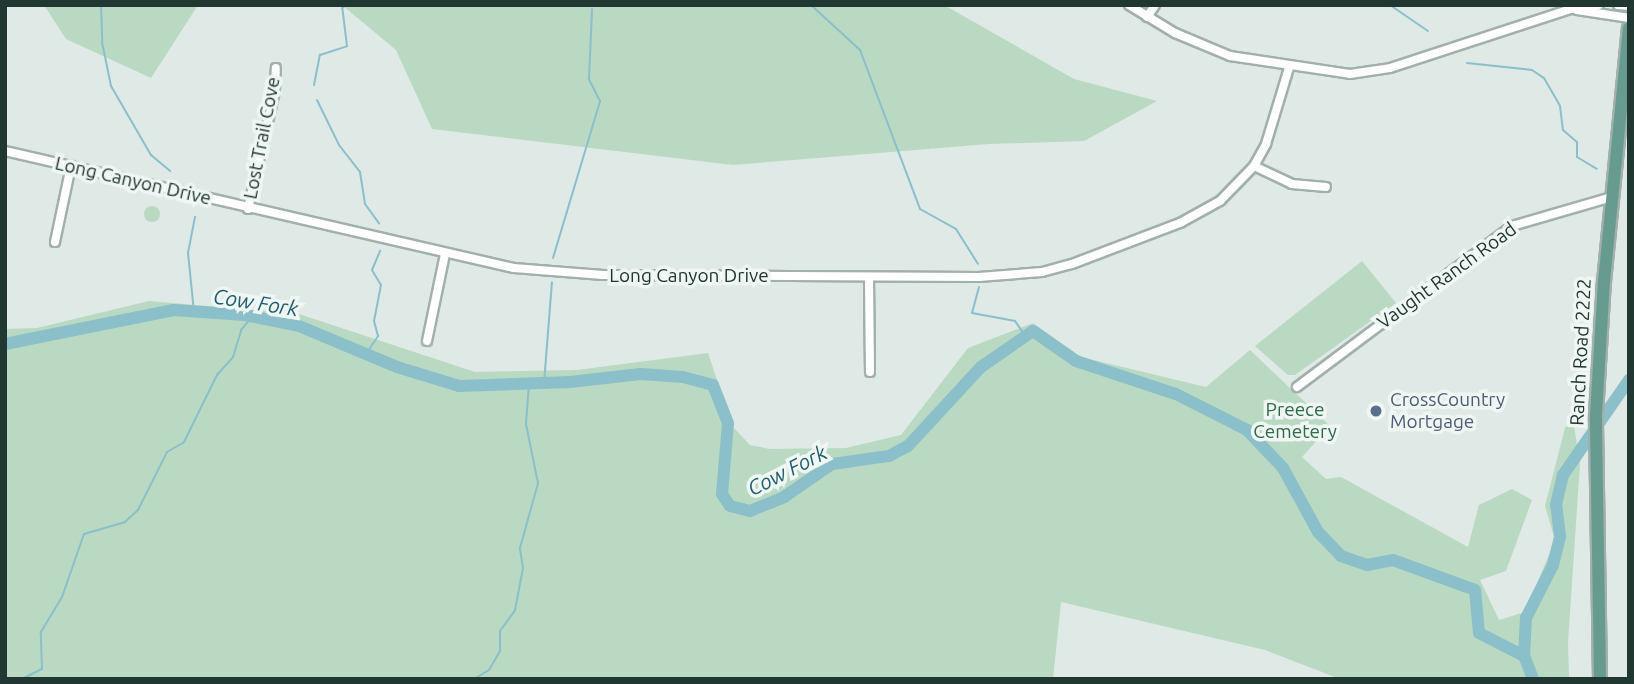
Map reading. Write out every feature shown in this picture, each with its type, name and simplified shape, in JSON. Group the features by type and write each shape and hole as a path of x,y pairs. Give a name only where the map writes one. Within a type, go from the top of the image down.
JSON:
{"main road":[{"name":"Ranch Road 2222","path":"1600,679 1596,415 1612,197 1629,29"}],"street":[{"path":"1129,5 1213,51 1289,68 1350,74 1391,68 1571,9 1599,5"},
{"path":"1147,17 1155,5"},
{"path":"1618,5 1629,6"},
{"path":"1571,9 1629,18"},
{"name":"Lost Trail Cove","path":"248,209 275,91 276,68"},
{"name":"Long Canyon Drive","path":"5,151 445,254 571,274 869,278 1016,275 1072,264 1203,211 1254,166 1269,134 1289,68"},
{"path":"55,242 71,166"},
{"path":"1254,166 1292,184 1326,187"},
{"name":"Vaught Ranch Road","path":"1297,387 1512,226 1612,197"},
{"path":"427,341 445,254"},
{"path":"869,278 870,372"}],"green space":[{"path":"44,5 198,5 151,78 66,39"},
{"path":"342,5 944,5 1074,79 1157,101 1084,141 989,144 733,165 432,129 396,50"},
{"path":"152,206 158,208 158,220 152,222 146,220 144,214 146,208"},
{"path":"1362,261 1396,303 1295,375 1288,375 1255,346"},
{"name":"Preece Cemetery","path":"149,301 299,314 475,372 577,370 708,353 733,427 750,445 770,449 846,448 901,435 968,348 1033,323 1081,357 1206,387 1250,350 1330,426 1302,457 1326,479 1341,477 1468,547 1479,505 1512,489 1532,500 1506,571 1480,580 1499,620 1525,612 1555,540 1545,506 1565,428 1573,419 1580,464 1568,642 1569,679 1340,679 1265,650 1061,602 1053,679 5,679 5,329 37,328"}],"waterway":[{"path":"101,5 102,42 111,86 151,155 170,171"},
{"path":"314,85 320,55 347,46 342,8 346,5"},
{"path":"811,5 860,50 920,209 956,229 978,264"},
{"path":"1390,5 1428,31"},
{"path":"553,258 600,101 589,79 592,9"},
{"path":"1467,63 1532,70 1544,78 1560,106 1563,130 1577,142 1577,157 1597,169"},
{"path":"317,100 339,145 360,172 365,204 379,223"},
{"path":"194,312 188,253 195,217"},
{"path":"366,354 378,336 374,321 381,285 372,270 380,251"},
{"path":"544,383 552,282"},
{"path":"979,287 972,313 1015,321 1024,334"},
{"name":"Cow Fork","path":"5,344 174,310 245,315 299,326 397,367 459,386 570,382 641,374 683,377 713,385 728,423 722,494 730,506 750,511 784,497 832,464 889,456 908,446 981,367 1033,331 1076,361 1176,394 1247,430 1283,468 1318,532 1341,556 1367,565 1393,560 1475,590 1479,633 1524,656"},
{"path":"22,679 42,669 41,632 62,597 84,534 125,522 138,510 167,452 184,442 217,375 233,357 241,330 252,317"},
{"path":"1533,679 1524,656 1526,618 1553,565 1560,536 1556,505 1563,475 1629,380"},
{"path":"474,679 489,670 500,651 500,631 515,610 523,568 520,548 538,483 526,424 529,383"}],"place":[{"name":"CrossCountry Mortgage","path":"1376,411"}]}
